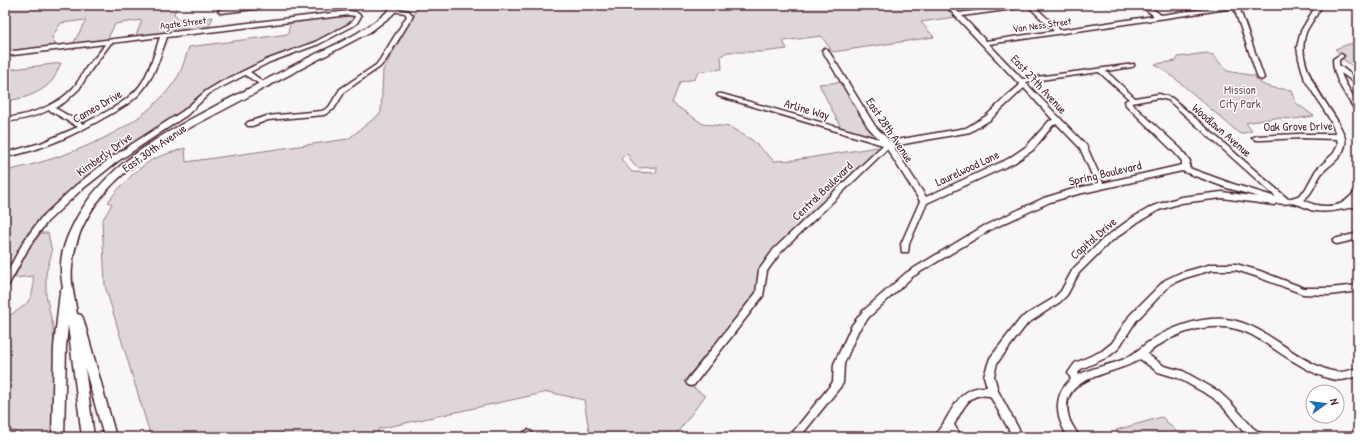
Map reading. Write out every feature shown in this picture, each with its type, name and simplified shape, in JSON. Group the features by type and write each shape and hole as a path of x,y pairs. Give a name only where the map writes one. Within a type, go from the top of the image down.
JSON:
{"main road":[{"name":"East 30th Avenue","path":"88,437 66,276 67,255 74,230 85,210 111,180 136,158 163,140 192,122 263,84 351,40 382,20 395,8"},
{"path":"58,437 60,347 66,276"},
{"path":"69,294 81,331 110,437"}],"street":[{"path":"221,11 271,5"},
{"path":"263,84 246,72 268,61 317,43 344,29 358,19 356,14 349,13 350,5"},
{"name":"East 27th Avenue","path":"948,5 1083,147 1088,155 1097,181 1101,186"},
{"path":"958,15 1030,5 1059,32"},
{"path":"1143,5 1159,17"},
{"name":"Van Ness Street","path":"984,43 1244,5"},
{"path":"1134,100 1128,101 1128,104 1178,151 1186,161 1186,166 1182,168 1230,186 1284,201 1302,198 1308,194 1319,172 1334,160 1342,144 1332,118 1308,80 1302,59 1300,47 1304,31 1317,9 1315,5"},
{"path":"1236,6 1261,78"},
{"name":"East 30th Avenue","path":"250,124 267,118 324,112 332,108 342,90 378,66 392,46 410,16 407,12 395,8"},
{"name":"Agate Street","path":"5,54 349,13"},
{"name":"Cameo Drive","path":"5,155 41,147 58,140 84,127 133,97 143,86 164,36"},
{"path":"5,120 28,116 49,107 72,94 109,42"},
{"name":"East 28th Avenue","path":"825,50 872,127 888,144 924,201"},
{"path":"1341,56 1336,59 1336,66 1340,80 1358,110"},
{"path":"888,144 968,130 988,118 1023,84 1132,65"},
{"path":"1336,66 1358,83"},
{"path":"1101,70 1134,100"},
{"name":"Kimberly Drive","path":"5,284 34,232 58,206 77,189 128,150 185,113 215,87 246,72"},
{"name":"Arline Way","path":"720,95 888,144"},
{"name":"Woodlawn Avenue","path":"1134,100 1160,96 1170,99 1284,201"},
{"path":"49,107 84,127"},
{"name":"Laurelwood Lane","path":"924,201 1011,161 1030,148 1051,124 1058,121"},
{"name":"Oak Grove Drive","path":"1256,138 1268,139 1306,136 1330,138 1340,136"},
{"name":"Central Boulevard","path":"691,382 760,294 763,270 777,251 888,144"},
{"name":"Spring Boulevard","path":"794,437 838,383 839,364 855,328 866,314 898,283 920,267 987,228 1047,200 1182,168"},
{"path":"1344,206 1358,194"},
{"name":"Capital Drive","path":"1018,437 993,392 989,376 993,361 1024,321 1057,300 1064,293 1076,271 1106,241 1135,220 1168,204 1208,196 1237,196 1262,201 1284,201"},
{"path":"1296,200 1315,209 1332,208 1358,203"},
{"path":"905,250 905,244 924,201"},
{"path":"1337,240 1358,236"},
{"path":"1077,381 1073,373 1078,366 1105,354 1115,346 1133,318 1168,282 1195,271 1212,267 1236,267 1257,273 1303,291 1310,292 1358,288"},
{"path":"1074,437 1064,422 1062,406 1066,391 1077,381 1086,376 1127,363 1159,340 1176,332 1203,325 1224,323 1254,332 1306,363 1328,374 1340,376 1358,372"},
{"path":"1140,354 1161,369 1180,374 1196,382 1214,394 1227,405 1249,431 1258,437"},
{"path":"940,437 962,404 971,394 977,392 993,392"},
{"path":"948,426 957,437"}],"green space":[{"path":"5,5 177,5 174,14 181,21 213,17 209,27 136,36 142,20 115,24 107,40 73,44 86,20 61,23 52,37 56,46 5,52"},
{"path":"418,5 943,5 955,17 921,22 934,37 833,52 821,36 783,41 787,49 762,52 727,52 721,56 722,69 698,72 695,79 680,82 672,103 703,124 730,127 752,140 774,161 795,160 877,147 879,148 771,252 763,263 756,292 752,299 684,381 705,396 677,433 678,437 590,437 584,400 548,392 378,429 378,437 151,437 105,286 102,221 112,204 108,202 117,190 150,161 185,148 186,162 348,139 381,113 383,70 414,15","holes":["627,153 633,164 638,168 657,167 656,173 632,172 621,159"]},
{"path":"344,15 352,16 354,18 345,27 322,39 245,71 214,86 190,107 74,187 51,207 27,234 5,276 5,171 28,166 75,151 99,141 142,115 160,99 175,81 189,47 288,34 290,22"},
{"path":"1358,41 1358,70 1337,55 1339,53 1335,49"},
{"name":"Mission City Park","path":"1206,53 1213,55 1227,71 1255,76 1257,80 1265,86 1292,90 1296,103 1314,116 1294,119 1274,118 1246,123 1252,131 1240,134 1177,80 1155,64 1176,61 1178,57"},
{"path":"61,63 55,76 41,90 24,98 5,101 5,70"},
{"path":"842,82 870,130 876,137 875,138 841,128 819,84"},
{"path":"41,233 48,233 52,252 46,273 46,295 53,327 54,357 51,437 27,437 26,435 5,428 5,318 23,306 33,292 33,276 14,278 30,247"},
{"path":"1162,417 1182,437 1121,437 1116,430"}]}
